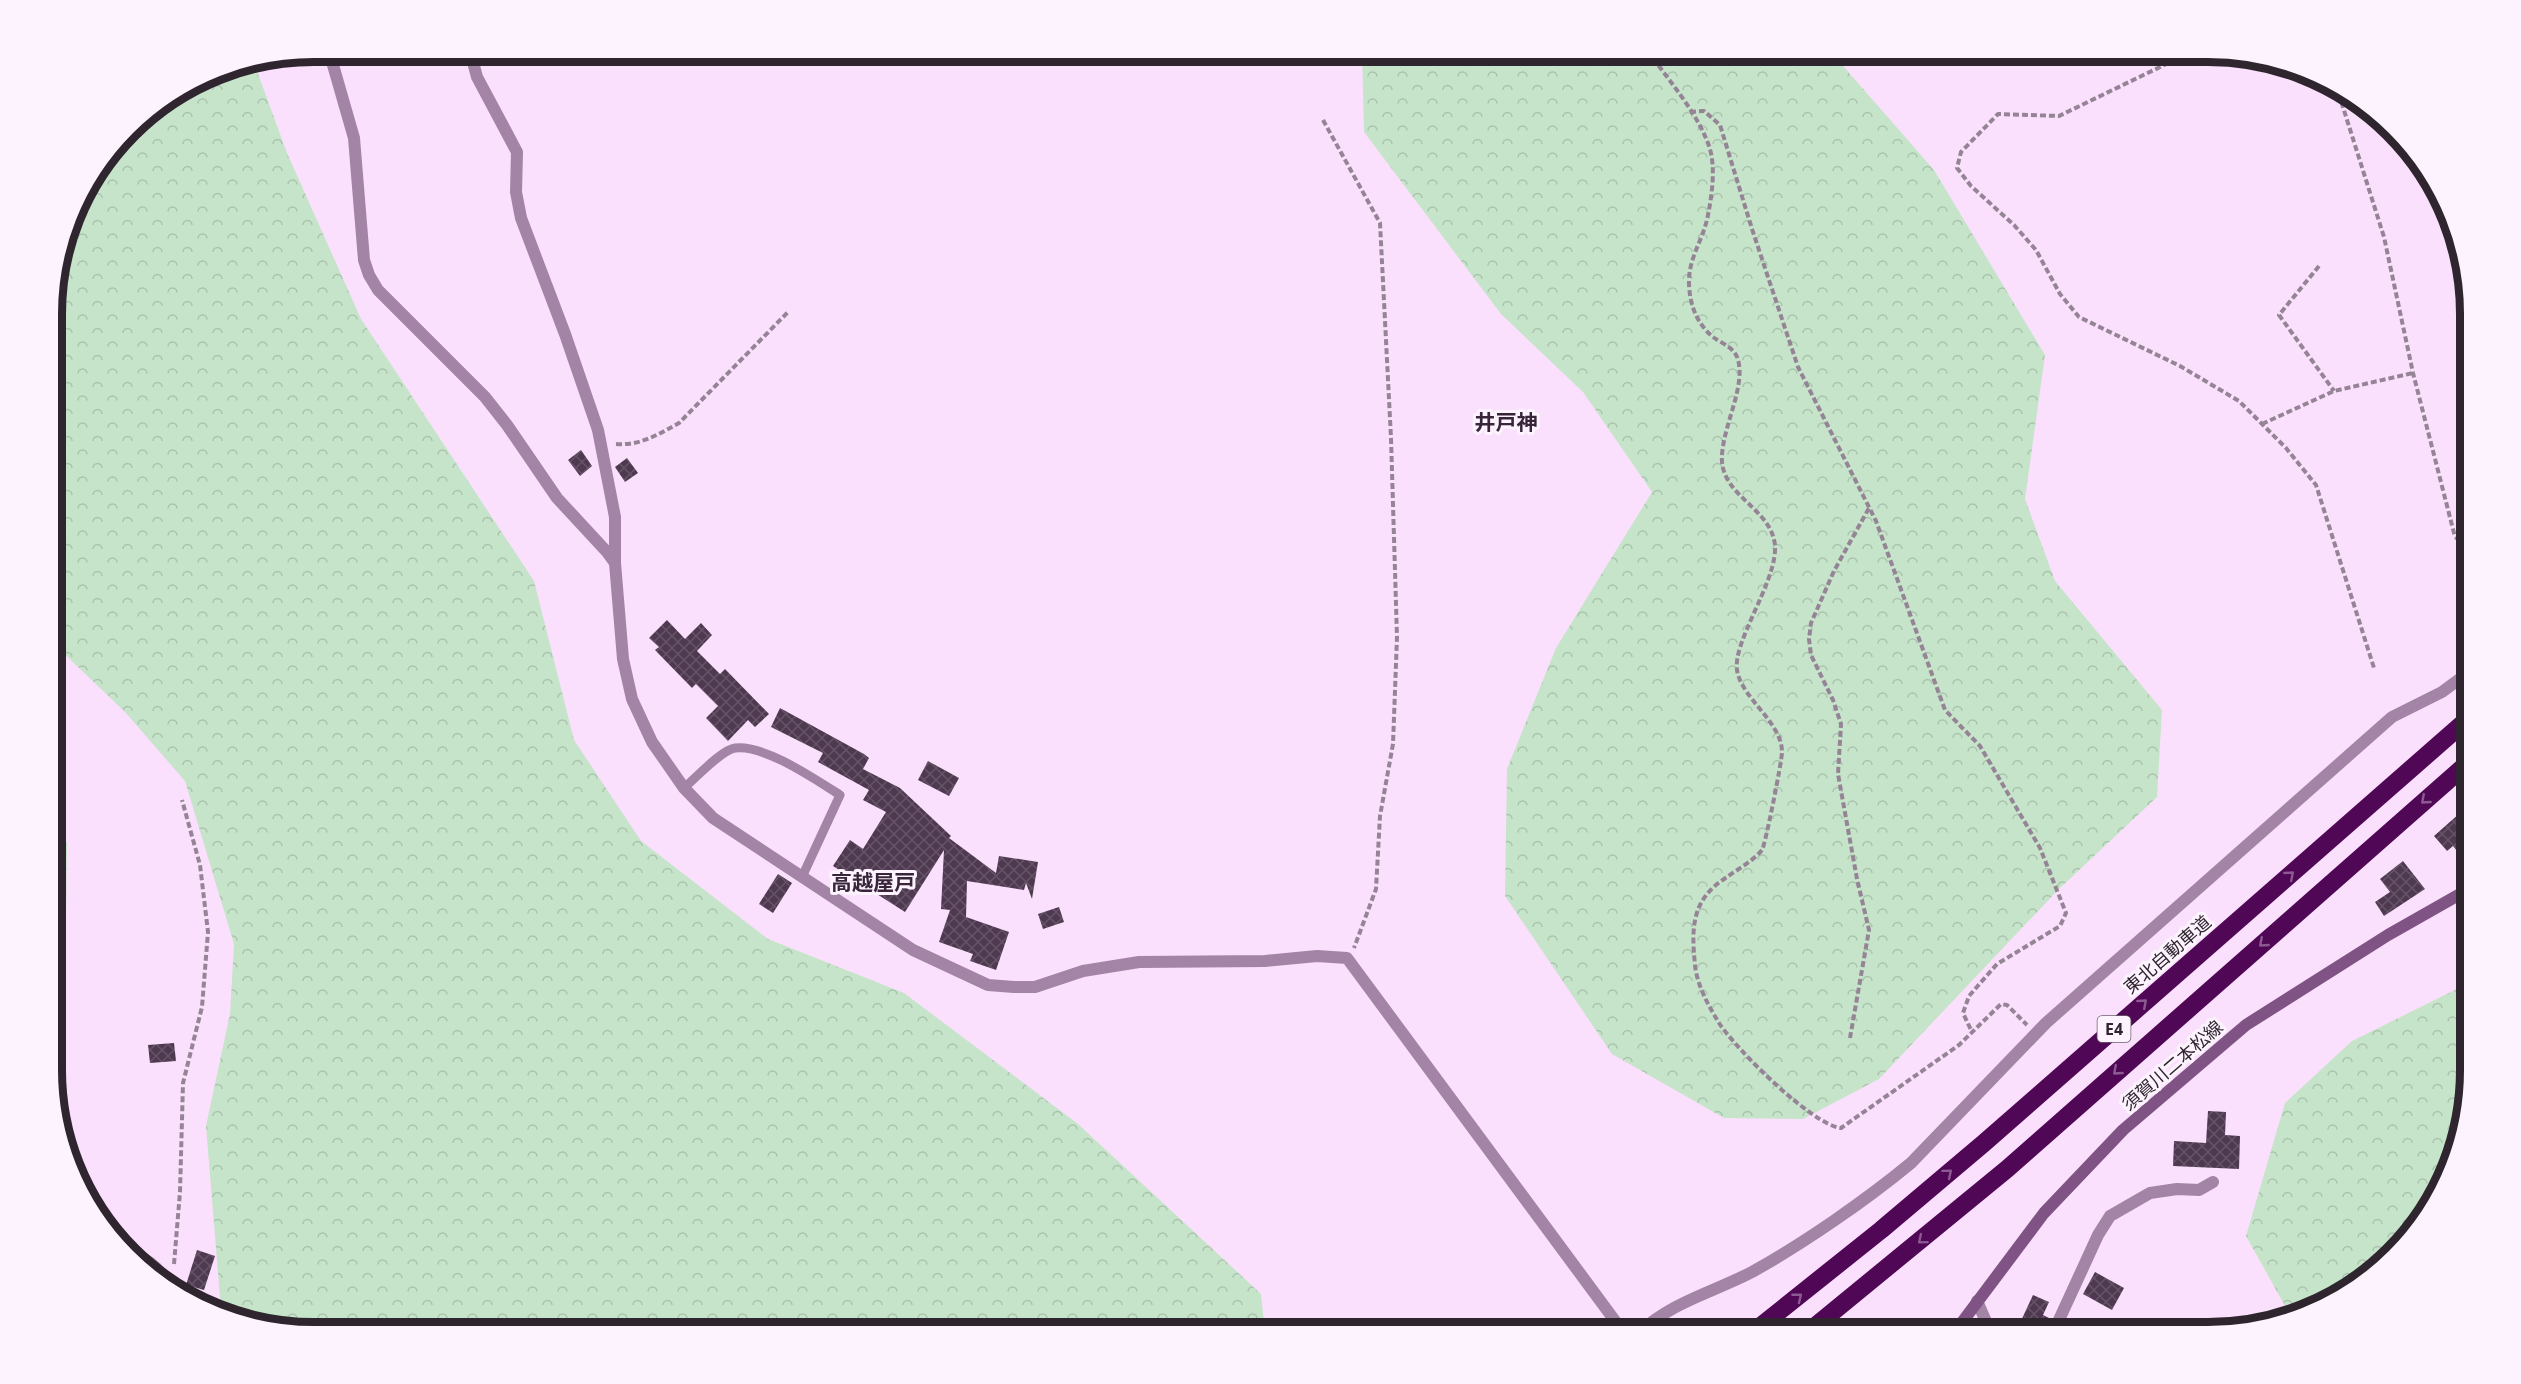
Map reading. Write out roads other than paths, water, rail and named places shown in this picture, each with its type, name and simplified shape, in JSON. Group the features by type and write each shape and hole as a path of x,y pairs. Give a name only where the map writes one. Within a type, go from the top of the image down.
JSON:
{"highway":[{"name":"東北自動車道","path":"1766,1322 1881,1230 1984,1143 2460,726"},
{"name":"E4","path":"1820,1322 2007,1169 2460,770"}],"main road":[{"name":"須賀川二本松線","path":"1962,1322 2044,1213 2123,1130 2246,1025 2388,935 2460,894"}],"street":[{"path":"332,62 354,138 364,260 369,275 378,290 484,397 507,425 557,498 615,563"},
{"path":"473,62 477,77 518,152 516,192 521,218 565,334 601,443 615,517 615,563 622,659 632,699 652,742 684,788 713,818 913,950 988,985 1035,987 1083,971 1139,962 1265,961 1317,956 1347,958 1616,1322"},
{"path":"1651,1322 1678,1305 1750,1273 1887,1183 1911,1163 2034,1034 2392,717 2442,692 2460,679"},
{"path":"2058,1322 2098,1235 2110,1216 2150,1193 2177,1189 2199,1190 2213,1182"},
{"path":"1977,1301 1986,1322"}],"lane":[{"path":"684,788 724,752 736,747 758,751 789,764 840,795 802,877"},
{"path":"143,1256 159,1270"}],"district":[{"name":"井戸神","path":"1506,422"},
{"name":"高越屋戸","path":"873,882"}]}
